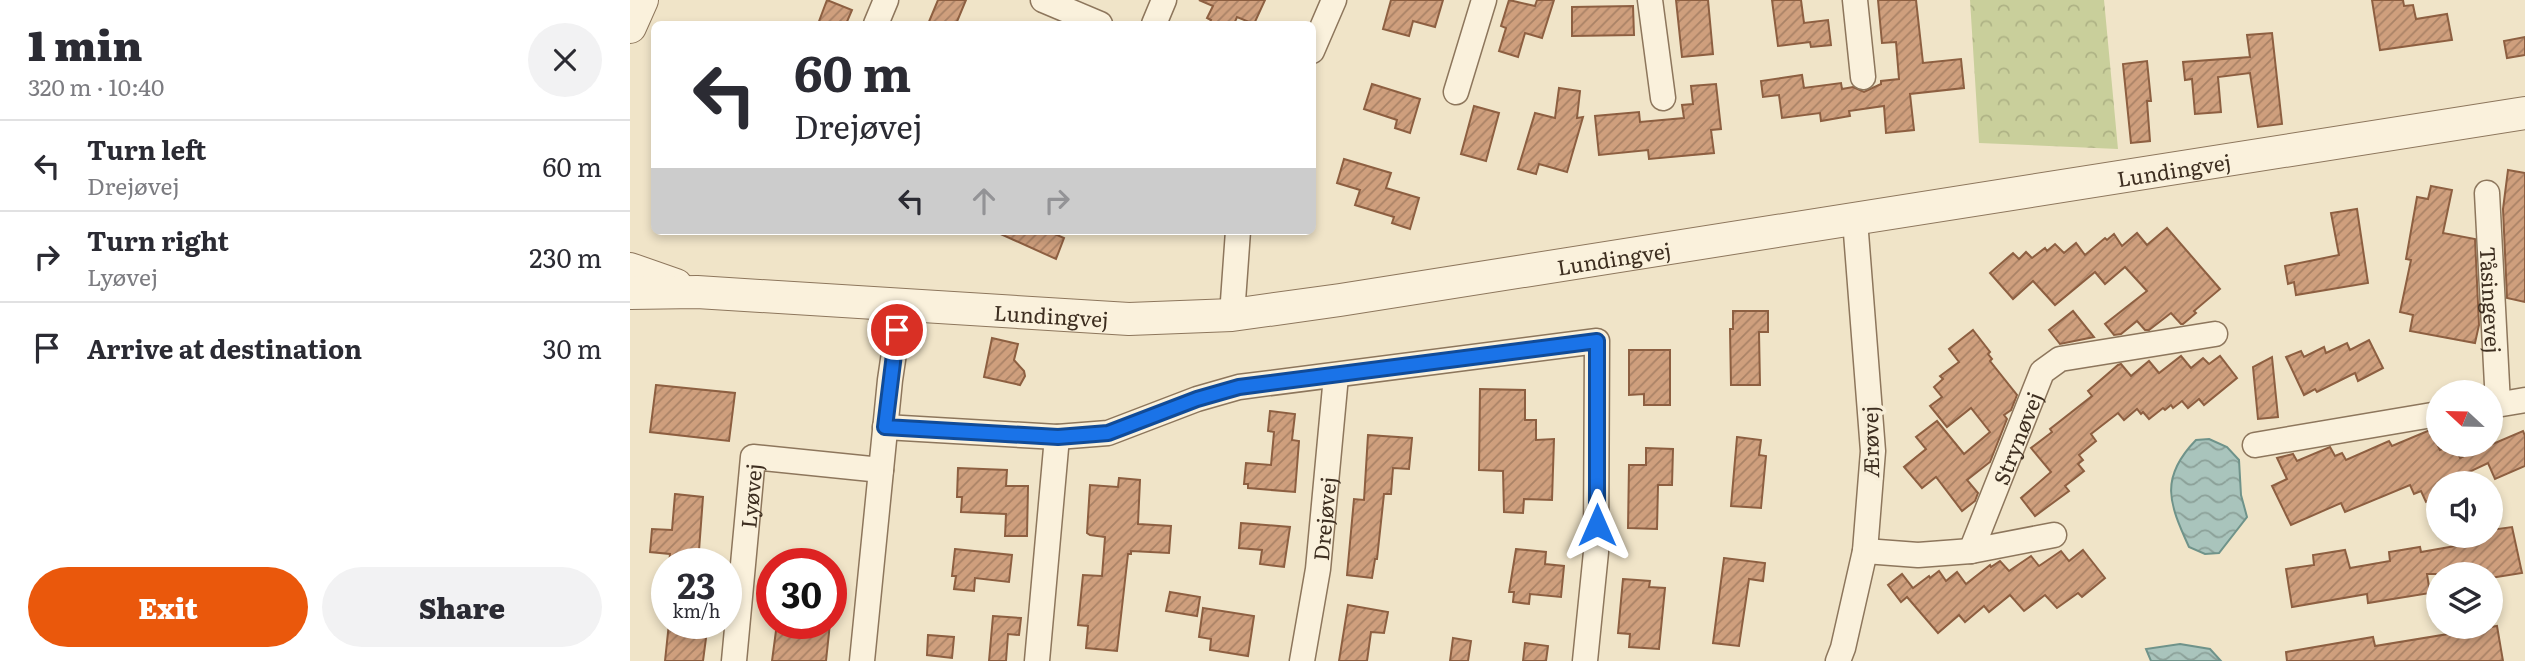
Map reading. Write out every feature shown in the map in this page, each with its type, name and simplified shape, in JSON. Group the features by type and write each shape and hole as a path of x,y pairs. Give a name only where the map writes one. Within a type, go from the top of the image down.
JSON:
{"street":[{"path":"630,27 642,0"},
{"path":"877,21 886,0"},
{"path":"1043,0 1093,21"},
{"path":"1155,21 1164,0"},
{"path":"1316,42 1335,0"},
{"path":"1456,92 1484,0"},
{"path":"1650,0 1663,98"},
{"path":"1854,0 1863,77"},
{"name":"Lundingvej","path":"630,293 697,292 1129,319 1232,315 1855,220 2525,113"},
{"name":"Tåsingevej","path":"2487,194 2493,380"},
{"name":"Ærøvej","path":"1838,661 1865,551 1873,451 1855,220"},
{"path":"1232,315 1238,235"},
{"name":"Lundingvej","path":"630,269 697,292"},
{"path":"863,661 885,427 901,306"},
{"name":"Strynøvej","path":"1971,551 2042,372 2060,359 2215,334"},
{"path":"885,427 1058,437 1108,433 1197,399 1239,387 1597,341 1596,552 1585,661"},
{"name":"Drejøvej","path":"1302,661 1318,569 1336,376"},
{"name":"Tåsingevej","path":"2503,404 2525,400"},
{"path":"2255,444 2426,416"},
{"path":"1037,661 1058,437"},
{"name":"Lyøvej","path":"734,661 753,457 881,470"},
{"path":"1865,551 1918,555 1971,551 2054,536"}],"green space":[{"path":"1970,0 2104,0 2118,149 1979,143"}],"water":[{"path":"2209,439 2227,447 2239,460 2241,495 2247,517 2219,553 2205,554 2189,547 2176,517 2171,491 2176,467 2184,454 2196,440"},
{"path":"2180,644 2210,649 2221,661 2151,661 2146,649"}],"building":[{"path":"827,0 852,10 847,21 819,21"},
{"path":"938,0 966,0 957,21 929,21"},
{"path":"1199,0 1265,0 1255,21 1237,17 1235,21 1210,21 1207,18 1213,6"},
{"path":"1391,0 1443,0 1435,27 1413,21 1409,36 1383,29"},
{"path":"1509,0 1535,6 1537,0 1554,0 1542,38 1525,33 1518,57 1499,51 1506,28 1501,26"},
{"path":"1676,0 1708,0 1713,54 1682,57"},
{"path":"1772,0 1801,0 1804,23 1828,20 1831,45 1811,47 1810,42 1778,46"},
{"path":"1878,0 1916,0 1923,63 1961,59 1964,88 1910,94 1914,130 1886,133 1884,106 1849,111 1850,116 1821,121 1820,113 1782,118 1779,95 1763,97 1761,81 1802,75 1804,88 1841,83 1842,89 1853,87 1864,92 1881,84 1881,81 1899,79 1896,42 1882,43"},
{"path":"2372,0 2403,0 2404,6 2413,5 2416,19 2447,14 2452,40 2380,50"},
{"path":"1633,6 1634,35 1572,36 1572,7"},
{"path":"2272,33 2282,124 2258,127 2250,73 2218,77 2221,112 2195,114 2192,79 2185,80 2183,62 2250,57 2247,35"},
{"path":"2525,37 2525,55 2507,58 2504,41"},
{"path":"2147,61 2151,101 2147,101 2150,141 2131,143 2123,64"},
{"path":"1372,84 1420,99 1410,133 1395,128 1397,120 1364,109"},
{"path":"1716,84 1721,129 1711,130 1714,153 1649,159 1648,150 1599,155 1595,116 1639,112 1640,122 1684,118 1682,105 1693,104 1691,86"},
{"path":"1559,88 1580,91 1577,118 1583,117 1567,172 1539,164 1536,174 1518,169 1535,113 1555,118"},
{"path":"1474,106 1499,113 1486,161 1461,154"},
{"path":"1344,159 1391,173 1386,188 1419,198 1410,229 1392,223 1394,217 1355,205 1360,190 1337,183"},
{"path":"2508,170 2525,173 2525,302 2507,298 2503,209"},
{"path":"2431,186 2452,190 2443,233 2475,239 2479,325 2475,343 2410,331 2413,315 2400,312 2411,260 2406,259 2417,197 2428,199"},
{"path":"2357,209 2368,283 2296,295 2294,282 2288,284 2285,266 2339,255 2331,213"},
{"path":"2167,228 2220,289 2183,324 2171,313 2149,330 2145,330 2137,321 2121,334 2114,335 2105,324 2147,291 2125,267 2105,284 2095,272 2055,305 2033,281 2013,299 1990,273 2013,253 2019,259 2026,252 2032,258 2055,244 2064,253 2076,243 2085,255 2114,234 2122,246 2137,233 2147,245"},
{"path":"1003,235 1057,235 1064,238 1056,259"},
{"path":"1733,311 1768,311 1768,332 1759,332 1760,385 1731,385 1730,329 1733,329"},
{"path":"2073,311 2094,337 2060,344 2049,330"},
{"path":"1973,330 1990,352 1990,361 2017,395 2011,410 2004,415 2007,419 1990,462 1967,480 1978,493 1975,501 1962,511 1936,477 1922,488 1904,467 1926,449 1916,437 1937,421 1964,454 1990,432 1971,408 1947,427 1930,406 1942,397 1934,387 1943,379 1940,376 1959,362 1949,349"},
{"path":"992,338 1018,344 1014,360 1025,376 1020,385 984,377"},
{"path":"2369,340 2383,368 2358,381 2355,373 2317,392 2315,389 2304,395 2286,357 2301,351 2304,357 2324,347 2326,353 2347,343 2350,350"},
{"path":"1629,350 1670,350 1670,405 1644,405 1644,394 1629,395"},
{"path":"2181,356 2191,368 2203,358 2209,364 2220,356 2237,378 2204,405 2199,399 2188,408 2182,401 2173,408 2171,405 2165,410 2163,408 2149,419 2137,409 2124,420 2118,413 2091,434 2096,441 2079,455 2083,460 2078,464 2084,471 2065,486 2069,491 2035,516 2021,498 2051,472 2031,448 2052,432 2050,429 2092,396 2088,391 2118,365 2121,364 2131,376 2149,361 2159,373"},
{"path":"2272,357 2278,417 2258,419 2253,367"},
{"path":"656,385 735,393 729,441 650,432"},
{"path":"1480,389 1525,390 1525,420 1536,420 1536,440 1554,439 1552,500 1524,499 1523,513 1504,512 1503,471 1479,470"},
{"path":"1270,411 1295,414 1292,440 1299,441 1295,492 1248,488 1248,484 1244,484 1246,463 1271,465 1274,432 1268,431"},
{"path":"2523,431 2525,466 2503,476 2503,471 2492,471 2488,463 2471,471 2426,471 2426,502 2421,491 2414,494 2410,485 2345,512 2341,503 2291,525 2272,486 2287,479 2277,458 2293,454 2297,461 2330,447 2335,456 2342,453 2346,460 2389,441 2392,446 2426,432 2426,457 2503,457 2503,440"},
{"path":"1368,435 1412,438 1409,469 1393,468 1391,494 1384,494 1377,559 1372,578 1347,575 1354,499 1364,500"},
{"path":"1737,437 1761,440 1759,455 1766,456 1761,508 1731,506"},
{"path":"1646,448 1673,449 1672,485 1658,485 1657,529 1628,528 1629,465 1646,465"},
{"path":"958,468 1007,470 1006,486 1028,486 1027,536 1005,536 1006,514 961,512 962,497 957,497"},
{"path":"1119,478 1140,480 1138,524 1171,526 1169,553 1131,551 1131,554 1128,554 1117,651 1086,648 1088,626 1078,625 1083,575 1102,576 1105,537 1087,533 1090,485 1118,487"},
{"path":"675,494 703,497 699,548 651,548 650,552 652,529 672,530"},
{"path":"1241,523 1290,527 1284,567 1260,564 1262,550 1239,548"},
{"path":"2512,527 2522,573 2503,576 2503,562 2426,562 2426,594 2368,603 2367,594 2292,607 2286,569 2314,565 2313,555 2345,550 2350,568 2390,561 2389,552 2420,547 2421,552 2444,548 2503,548 2503,528"},
{"path":"955,549 1012,555 1009,582 975,578 974,591 954,589 956,576 952,576"},
{"path":"1516,549 1546,552 1545,564 1564,566 1561,597 1530,594 1529,604 1513,602 1514,592 1509,592"},
{"path":"2083,550 2105,578 2082,597 2078,593 2057,608 2045,595 2024,611 2010,595 1989,612 1984,606 1965,622 1959,615 1938,633 1907,597 1901,602 1888,585 1902,574 1913,588 1939,571 1946,581 1957,572 1966,584 1990,565 1991,567 2000,561 2009,571 2031,556 2039,566 2061,551 2069,561"},
{"path":"1724,558 1765,563 1763,581 1749,579 1739,646 1713,643"},
{"path":"1623,579 1650,581 1649,587 1665,588 1659,649 1629,647 1630,634 1618,633"},
{"path":"1170,592 1200,597 1197,616 1166,611"},
{"path":"1348,605 1388,612 1384,633 1371,632 1367,661 1339,661"},
{"path":"1203,608 1254,616 1248,656 1210,650 1211,639 1199,637"},
{"path":"993,616 1021,618 1019,635 1008,634 1006,661 989,661"},
{"path":"928,635 954,637 952,658 927,655"},
{"path":"2373,637 2375,646 2426,638 2499,639 2503,661 2287,661 2286,652"},
{"path":"1453,638 1471,641 1468,661 1450,661"},
{"path":"667,639 706,639 703,661 665,661"},
{"path":"775,639 828,639 826,661 772,661"},
{"path":"1525,643 1548,646 1546,661 1523,661"}],"route":[{"path":"897,330 885,427 1058,437 1108,433 1197,399 1239,387 1597,341 1597,525"}]}
